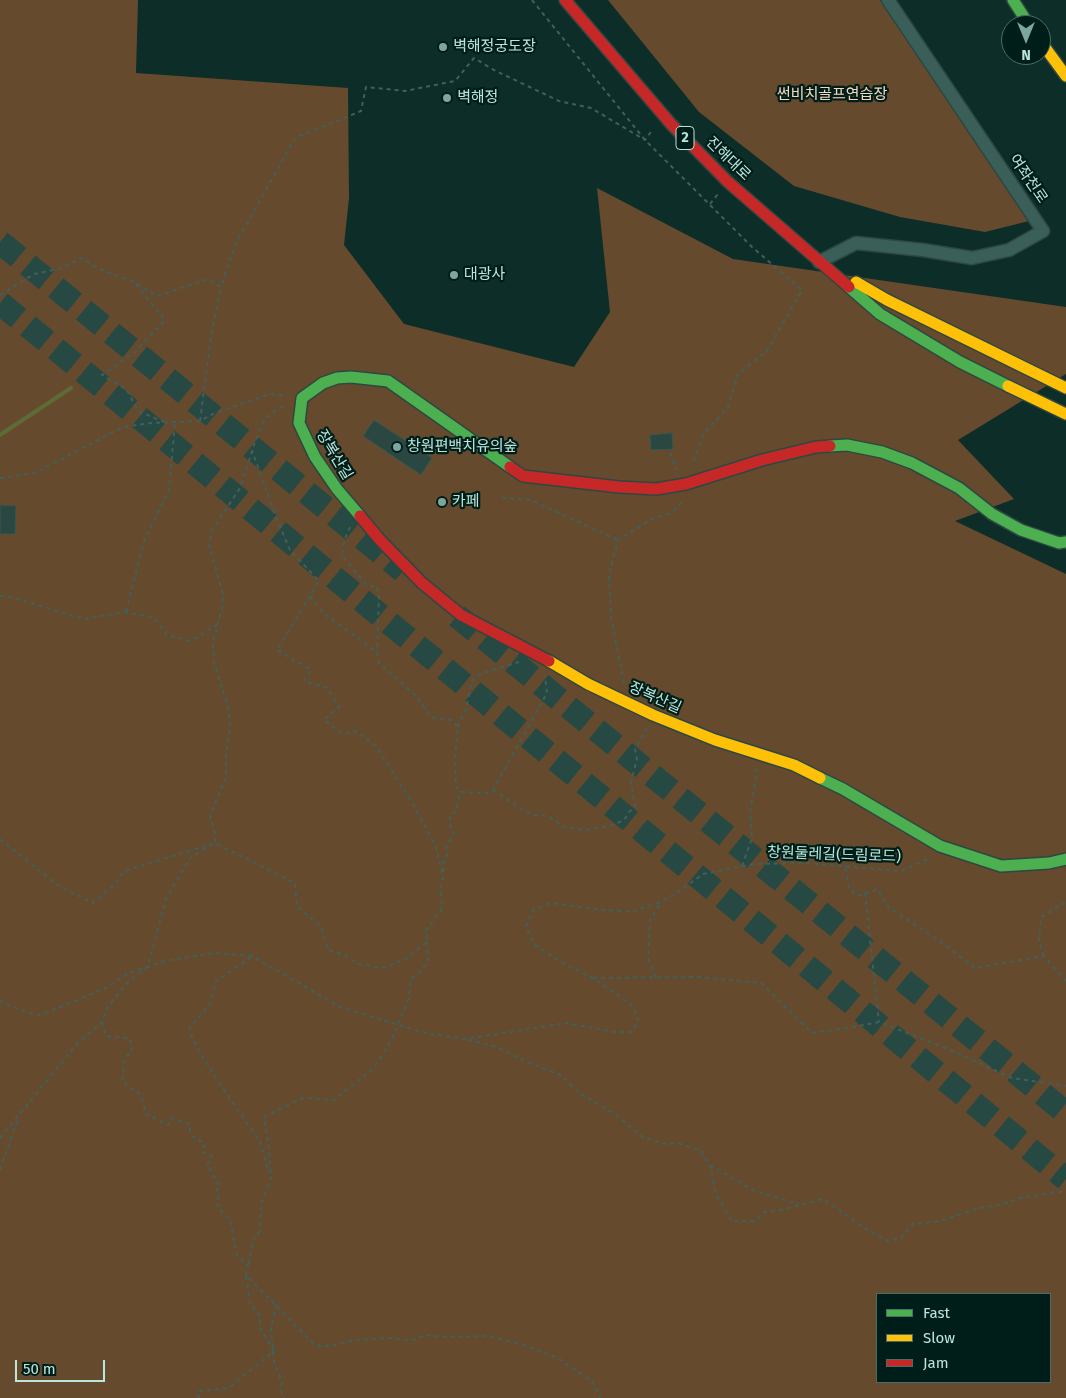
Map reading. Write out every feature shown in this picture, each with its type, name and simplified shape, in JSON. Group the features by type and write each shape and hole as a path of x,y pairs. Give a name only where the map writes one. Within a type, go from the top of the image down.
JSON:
{"street":[{"name":"진해대로","path":"565,0 663,114 732,185 819,262"},
{"name":"여좌천로","path":"819,262 856,243 924,250 972,258 1009,250 1043,231 888,0"},
{"path":"1013,0 1023,15"},
{"path":"1051,56 1066,76"},
{"name":"2","path":"819,262 887,300 1066,388"},
{"name":"2","path":"819,262 880,314 960,362 1066,414"},
{"path":"302,398 323,382 338,378 351,377 388,381 523,476 619,487 656,489 684,484 762,460 816,447 847,445 882,452 912,462 959,488 992,514 1021,530 1059,543 1066,542"},
{"name":"장복산길","path":"302,398 299,423 315,457 337,489 356,514 422,583 461,615 544,658 588,684 651,714 716,740 794,765 835,785 940,846 1001,866 1049,863 1066,859"}],"path":[{"path":"532,0 645,140 752,247 802,290 767,351 738,374 728,407 703,435 684,484 683,500 679,506 670,513 650,520 618,540 609,574 610,617 624,687 621,700"},
{"path":"200,421 221,287 234,245 295,138 361,111 366,87 405,91 455,81 474,58 494,70 559,101 591,108 645,140"},
{"path":"645,140 663,114"},
{"path":"0,295 34,274 59,269 82,258 97,268 134,282 157,296 208,279 221,287"},
{"path":"134,282 165,320 136,352 102,375 127,390 138,411 165,422"},
{"path":"0,478 35,473 123,427 165,422 200,421 215,413 270,394 302,398"},
{"path":"215,843 215,834 210,816 226,777 226,755 230,729 229,710 214,662 213,642 222,608 223,595 209,544 212,530 240,488 252,450 265,419 277,409 302,398"},
{"path":"126,612 144,541 170,490 175,422"},
{"path":"252,450 275,515 290,550 319,581 277,650 311,670 304,681 327,688 339,707 324,720 342,734 356,731 376,746 413,804 436,848 443,876"},
{"path":"670,453 684,484"},
{"path":"502,498 532,500 618,540"},
{"path":"356,514 344,541 342,555 367,586 376,586 379,594 377,652 379,663 416,696 431,716 451,720 458,727"},
{"path":"0,596 11,597 84,619 126,612 154,618 167,635 191,641 218,624"},
{"path":"310,596 323,613 377,652"},
{"path":"518,645 519,663 480,674 472,681 466,708 458,727 455,758 456,787 461,792 486,792 493,790 547,693 544,658"},
{"path":"493,790 523,810 534,815 548,816 565,827 585,830 610,826 624,820 635,807 631,782 637,760 635,749 646,730 651,714"},
{"path":"742,867 752,838 750,812 757,772 744,749"},
{"path":"274,1351 259,1326 260,1317 250,1304 246,1275 253,1240 260,1231 261,1204 271,1178 264,1117 303,1098 334,1100 374,1068 392,1039 409,998 411,979 422,970 428,961 426,930 441,911 442,899 440,888 443,876 443,863 447,857 446,848 454,833 449,823 450,814 455,812 461,792"},
{"path":"0,839 60,886 93,903 113,886 124,870 215,843 295,883 297,907 321,926 328,950 344,955 358,964 383,968 407,958 427,942"},
{"path":"0,1138 76,1045 102,1022 107,1008 113,999 126,984 148,966 166,899 190,858 215,843"},
{"name":"창원둘레길(드림로드)","path":"0,1000 3,1003 32,1014 40,1015 104,989 127,974 148,966 177,958 214,953 252,956 340,1007 425,1033 465,1039 566,1023 615,1032 631,1032 638,1019 633,1006 593,978 561,962 535,945 526,928 532,911 550,903 632,912 661,902 703,874 754,864 782,863 901,871 926,860 940,846"},
{"path":"846,868 849,888 858,896 878,889 887,906 941,942 975,968 1044,956"},
{"path":"865,893 878,1022"},
{"path":"656,977 648,958 650,920 661,902"},
{"path":"1066,902 1041,917 1038,942 1044,956 1066,981"},
{"path":"252,956 216,981 211,1002 189,1029 196,1046 221,1086 260,1141 271,1178"},
{"path":"593,978 699,977 761,983 812,1033 878,1022 946,1048 1012,1078 1066,1086"},
{"path":"102,1022 106,1036 130,1038 132,1052 125,1057 122,1081 141,1095 146,1114 168,1124 171,1118 189,1124 191,1135 205,1144 202,1151 212,1157 207,1165 220,1186 217,1189 219,1202 217,1207 230,1219 238,1256 248,1265 248,1268"},
{"path":"465,1039 497,1047 527,1062 561,1075 579,1093 615,1114 643,1137 664,1144 678,1143 701,1151 710,1164 716,1194 732,1221 755,1221 765,1212 823,1199 866,1229 888,1241 901,1238 913,1224 941,1221 976,1209 1021,1198 1066,1191"},
{"path":"0,1170 19,1116"},
{"path":"710,1164 755,1191 800,1204"},
{"path":"246,1275 313,1343 320,1346 336,1345 353,1340 382,1338 410,1341 426,1335 446,1337 488,1336 521,1344 558,1358 593,1382 600,1398"},
{"path":"276,1304 271,1328 274,1362 282,1383 281,1390 284,1398"},
{"path":"199,1398 198,1391 230,1388 274,1351"}],"green space":[{"path":"0,0 138,0 136,73 348,88 349,198 344,245 404,324 574,367 610,312 597,188 733,259 1066,307 1066,374 958,440 1014,499 955,521 1066,574 1066,1398 0,1398"},
{"name":"썬비치골프연습장","path":"608,0 880,0 1037,219 985,232 900,217 794,186 699,112"}],"building":[{"name":"창원편백치유의숲","path":"374,420 432,458 421,475 363,436"},
{"path":"672,433 673,449 651,450 650,435"},
{"path":"0,505 16,506 15,534 0,534"}],"waterway":[{"path":"0,435 71,388"}],"tunnel":[{"path":"0,242 403,571"},
{"path":"0,303 1066,1179"},
{"path":"457,616 1066,1113"}],"traffic: fast":[{"path":"1013,0 1023,15"},
{"path":"849,287 880,314 960,362 1008,386"},
{"path":"360,516 337,489 315,457 299,423 302,398 323,383 337,378 351,377 388,381 510,467"},
{"path":"830,446 847,445 882,452 912,463 959,488 992,514 1021,530 1059,543 1066,542"},
{"path":"820,778 843,789 940,846 1001,866 1049,863 1066,859"}],"traffic: slow":[{"path":"1051,56 1066,76"},
{"path":"856,282 887,300 1066,388"},
{"path":"1008,386 1066,414"},
{"path":"549,661 588,684 653,715 715,740 794,765 820,778"}],"traffic: jam":[{"path":"565,0 671,124 728,182 849,287"},
{"path":"510,467 523,476 619,487 656,489 686,484 762,460 816,447 830,446"},
{"path":"360,516 381,541 422,583 461,615 549,661"}],"place":[{"name":"벽해정궁도장","path":"443,47"},
{"name":"벽해정","path":"447,98"},
{"name":"대광사","path":"454,275"},
{"name":"창원편백치유의숲","path":"397,447"},
{"name":"카페","path":"442,502"}]}
